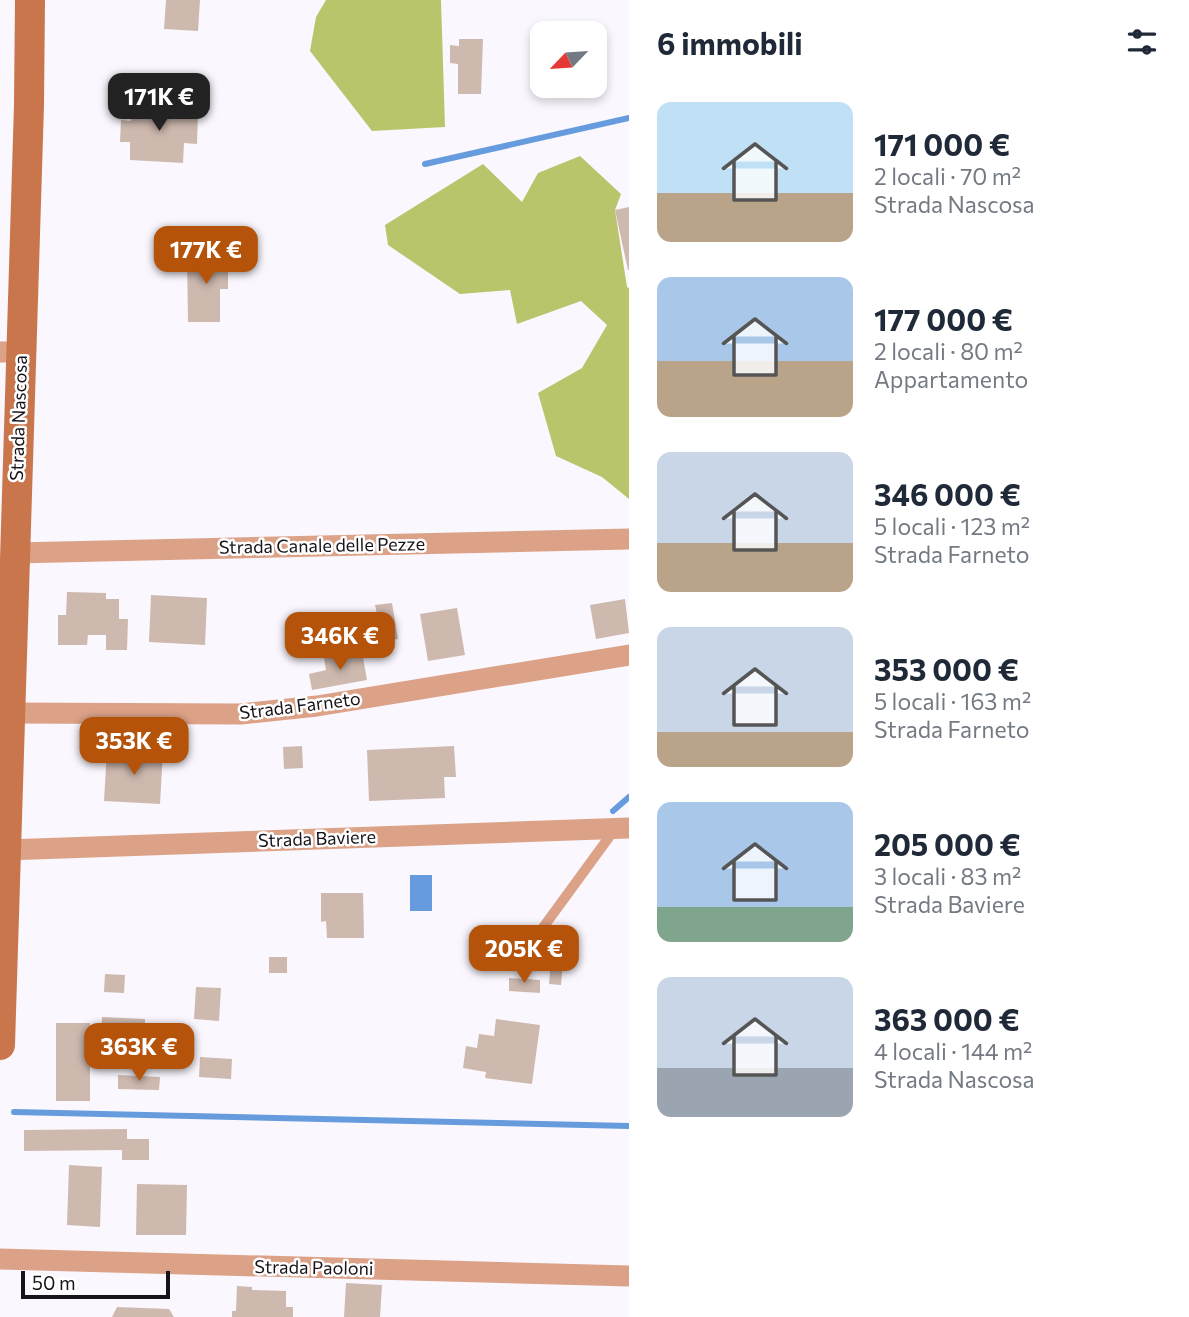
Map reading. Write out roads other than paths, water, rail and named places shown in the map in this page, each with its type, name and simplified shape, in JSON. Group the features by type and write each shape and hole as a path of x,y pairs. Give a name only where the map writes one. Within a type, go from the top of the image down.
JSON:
{"street":[{"name":"Strada Nascosa","path":"0,1045 6,850 5,746 10,713 15,553 11,352 30,0"},
{"name":"Strada Canale delle Pezze","path":"15,553 629,538"},
{"name":"Strada Farneto","path":"10,713 217,715 267,712 629,655"},
{"name":"Strada Baviere","path":"6,850 622,828"},
{"name":"Strada Paoloni","path":"0,1259 629,1276"}],"lane":[{"path":"531,944 622,828"}],"water":[{"path":"410,875 432,875 432,911 410,911"}],"waterway":[{"path":"425,164 629,118"},
{"path":"613,811 629,797"},
{"path":"14,1112 629,1126"}]}
